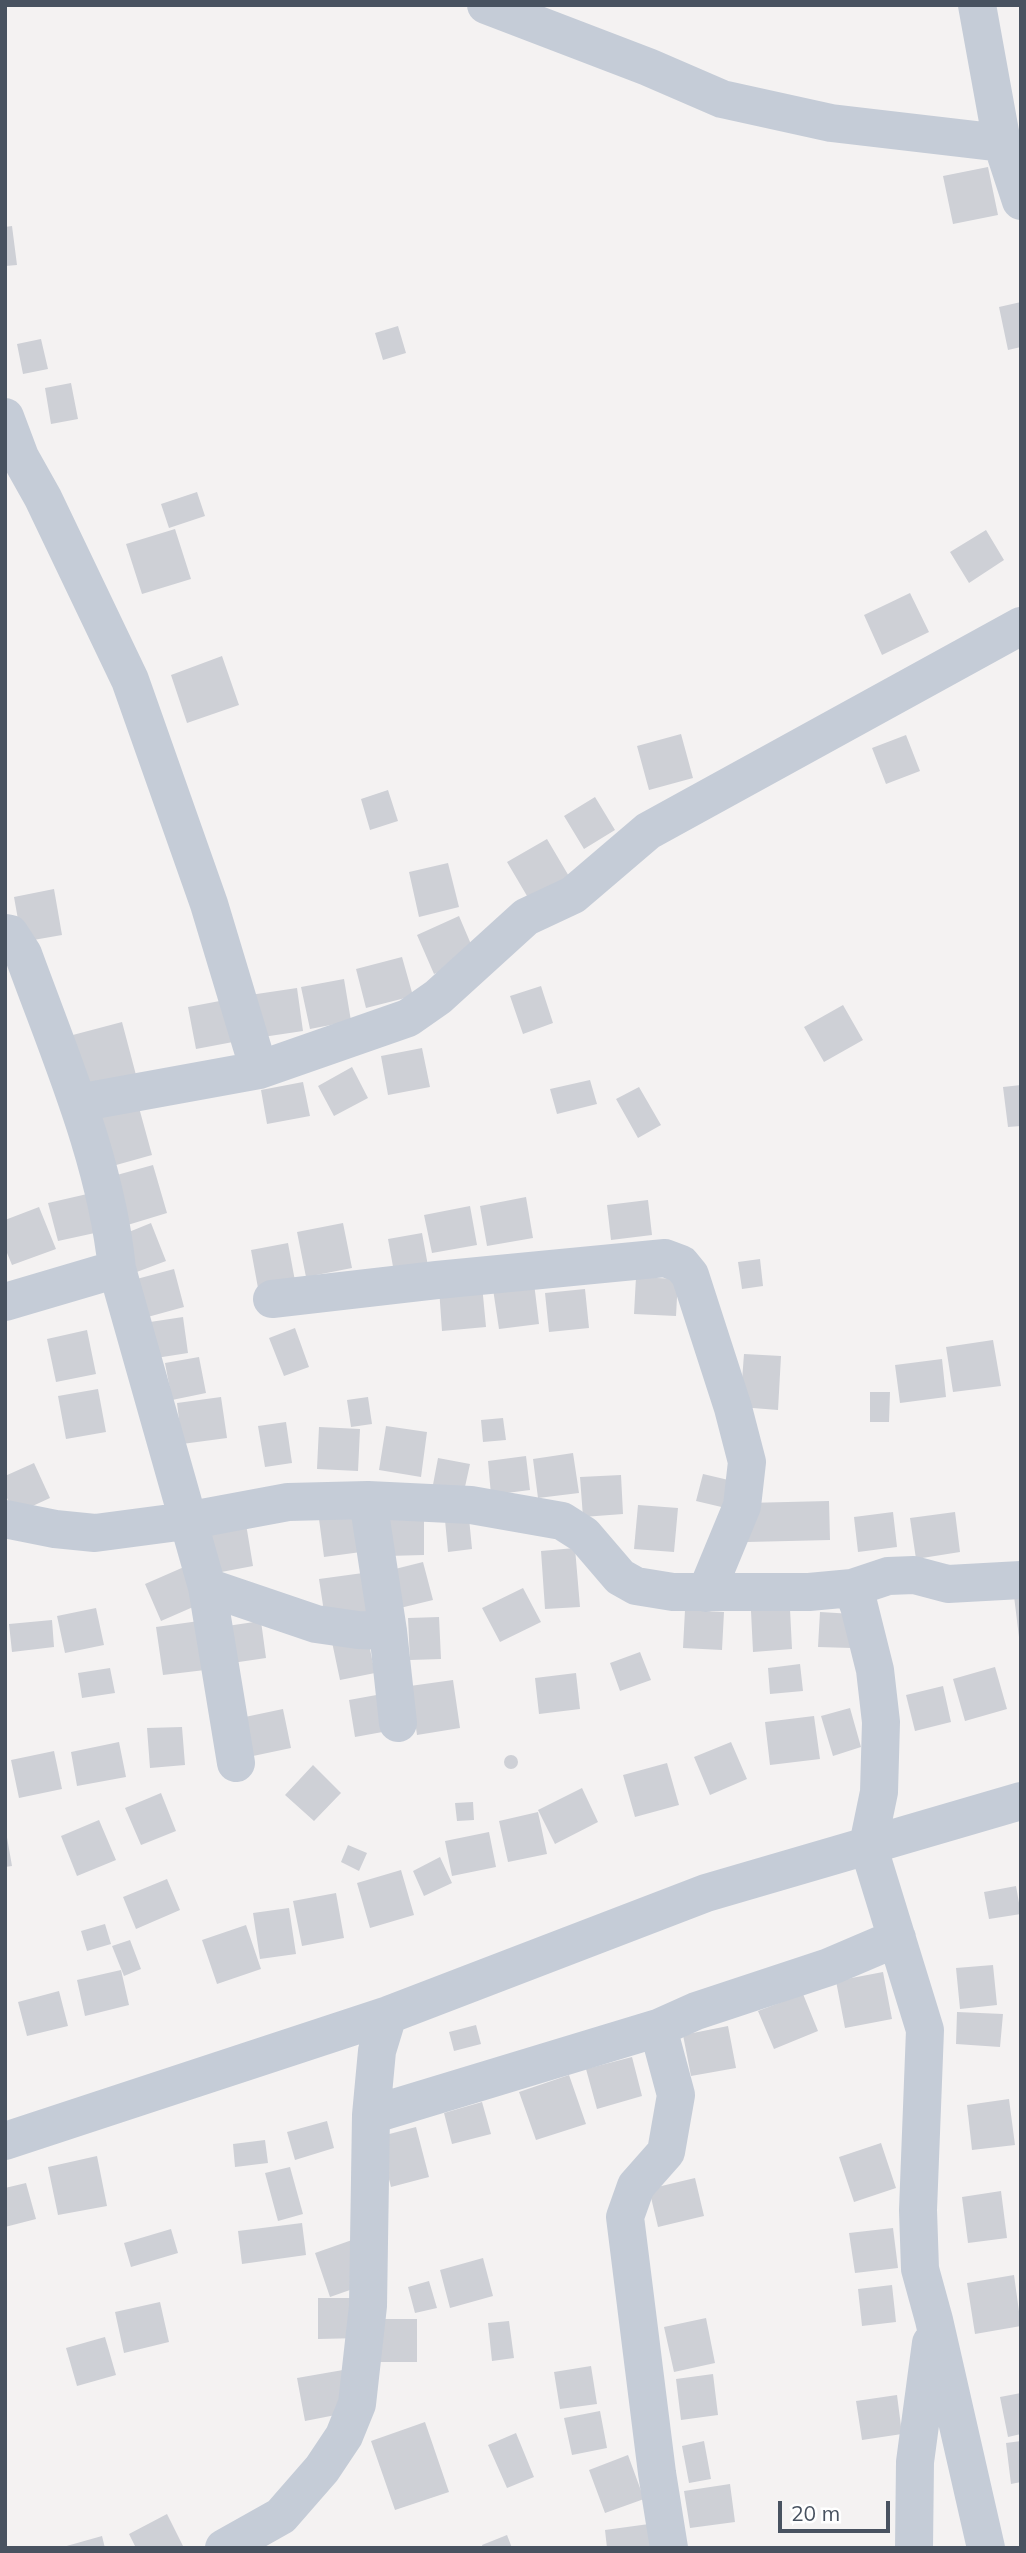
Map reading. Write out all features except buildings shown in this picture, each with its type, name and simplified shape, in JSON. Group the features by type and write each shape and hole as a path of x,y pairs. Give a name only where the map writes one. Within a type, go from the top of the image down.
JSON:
{"street":[{"path":"486,5 648,67 722,99 831,123 1002,144"},
{"path":"977,5 1002,144 1021,201"},
{"path":"5,416 20,457 43,498 130,680 209,904 259,1070"},
{"path":"78,1104 259,1070 408,1018 438,997 526,918 573,895 648,831 1021,626"},
{"path":"5,933 10,934 23,954 78,1104 112,1223 117,1269 186,1521 207,1587 236,1763"},
{"path":"272,1299 665,1258 681,1264 690,1275 733,1408 747,1462 742,1506 706,1593"},
{"path":"5,1302 117,1269"},
{"path":"368,1500 388,1631 398,1723"},
{"path":"5,1519 55,1529 95,1533 186,1521 288,1502 368,1500 471,1505 562,1521 584,1535 620,1577 636,1586 673,1592 809,1592 852,1588 888,1576 914,1575 948,1584 1021,1580"},
{"path":"207,1587 316,1624 388,1631"},
{"path":"852,1588 859,1605 875,1670 881,1721 879,1792 867,1845 925,2030 919,2210 920,2269 986,2548"},
{"path":"5,2141 388,2015 706,1893 1021,1801"},
{"path":"371,2115 659,2028 695,2011 829,1967 897,1938"},
{"path":"224,2548 281,2516 322,2469 337,2447 357,2404 368,2306 371,2115 377,2051 388,2015"},
{"path":"659,2028 676,2095 666,2152 636,2186 625,2217 669,2548"},
{"path":"914,2548 915,2462 934,2320"}]}
